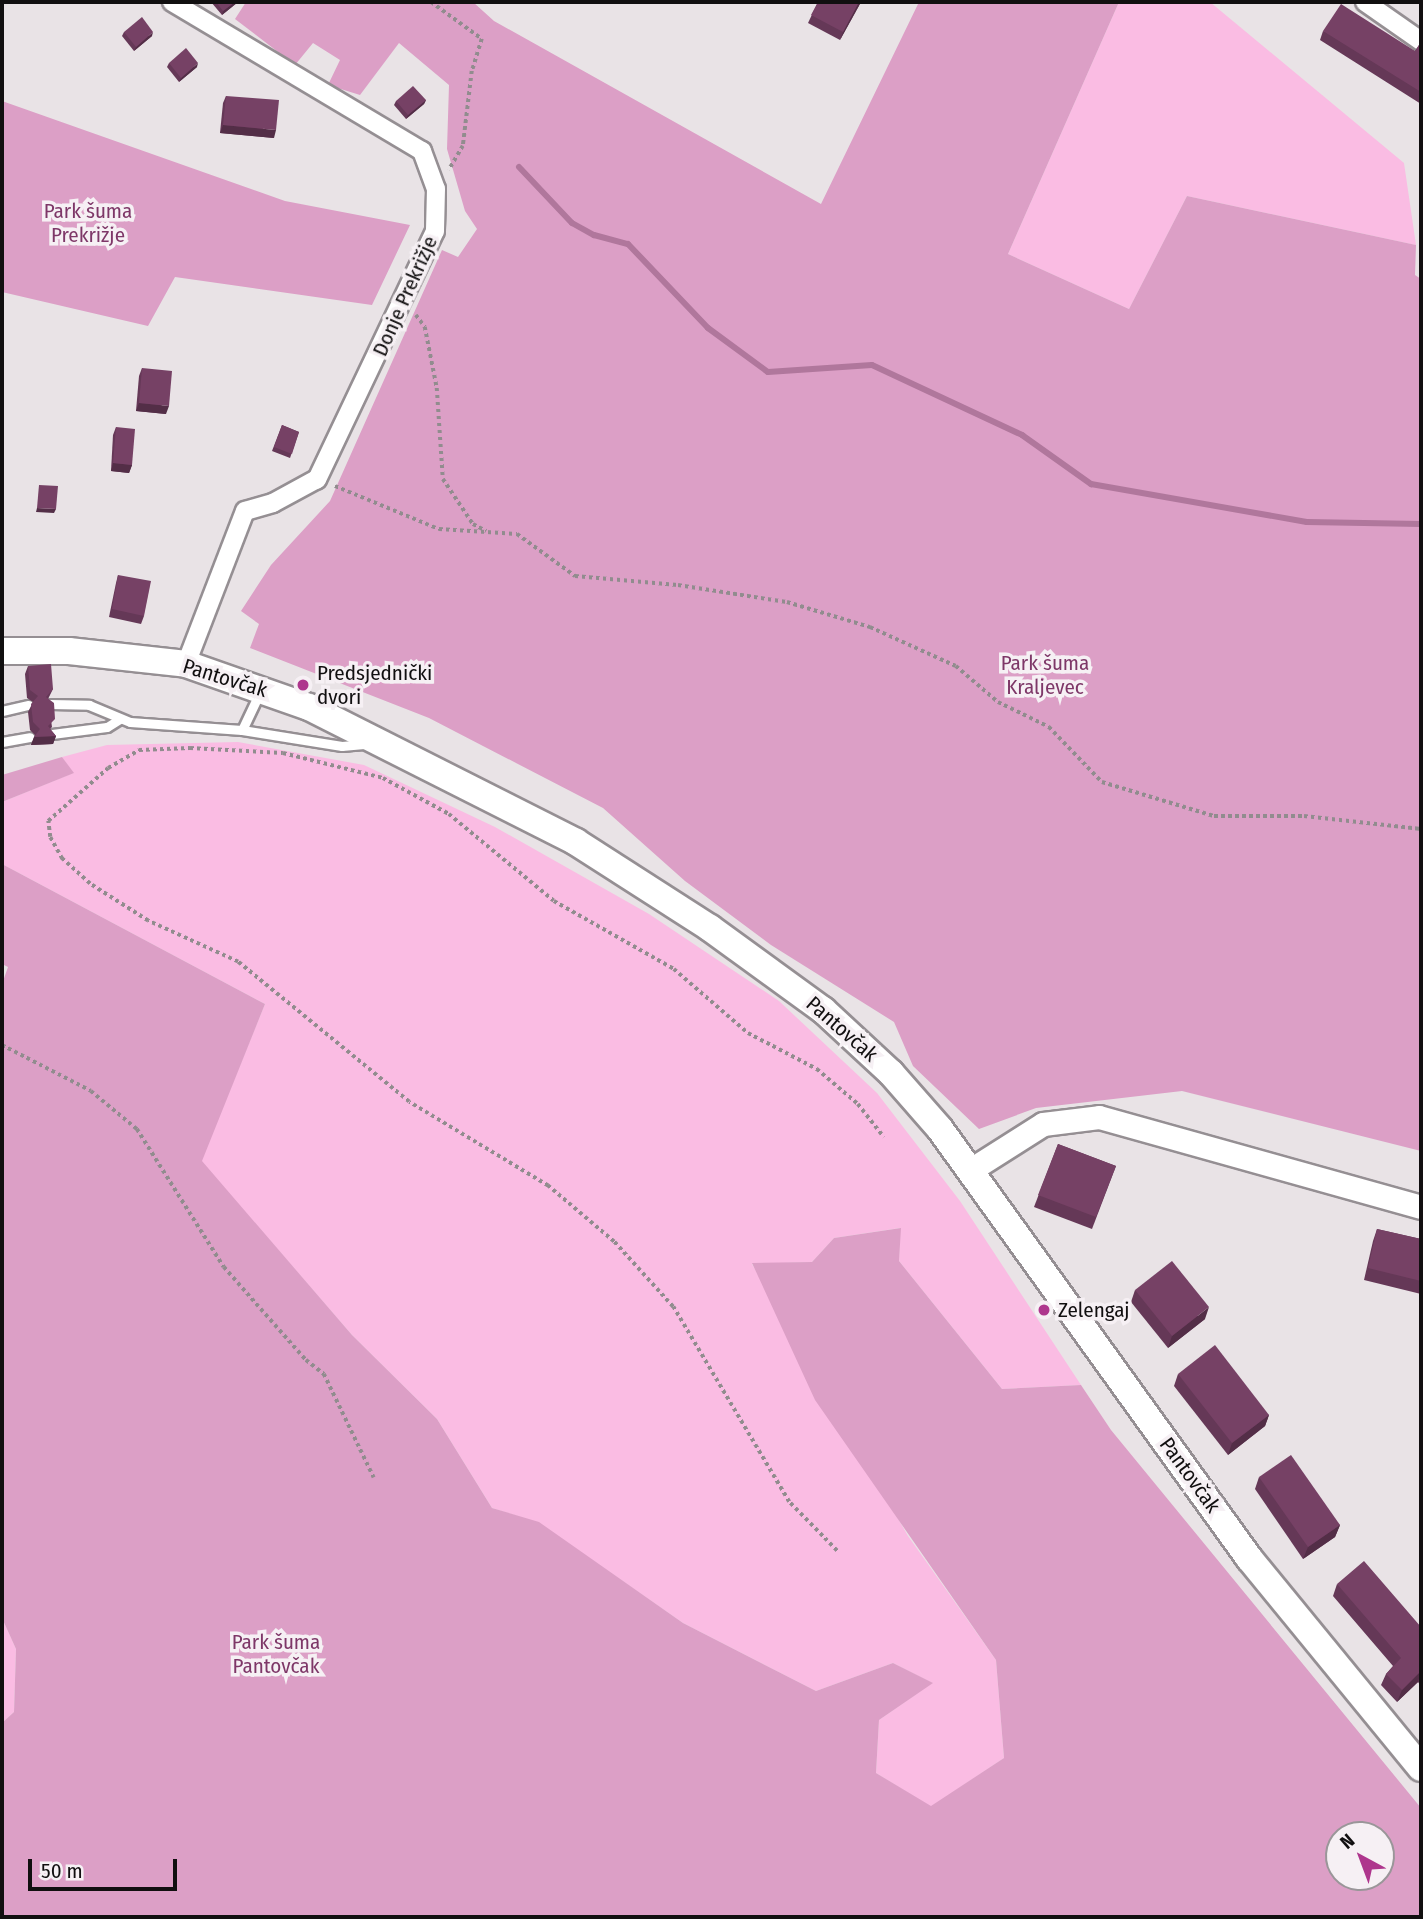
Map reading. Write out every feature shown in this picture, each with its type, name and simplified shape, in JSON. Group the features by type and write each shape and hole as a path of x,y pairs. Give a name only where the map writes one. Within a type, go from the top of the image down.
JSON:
{"main road":[{"name":"Pantovčak","path":"2,651 69,651 186,664 262,687 387,742 595,854 775,974 891,1073 972,1169 1249,1558 1421,1768"}],"street":[{"name":"Donje Prekrižje","path":"172,2 422,151 436,189 435,231 405,300 317,479"},
{"path":"1366,2 1421,41"},
{"path":"186,664 245,511 273,503 317,479"},
{"path":"972,1169 1043,1124 1099,1117 1421,1206"}],"lane":[{"path":"242,730 262,687"},
{"path":"50,704 89,705 120,719 242,730 342,746 387,742"},
{"path":"2,711 28,705"},
{"path":"52,734 107,727 120,719"},
{"path":"2,742 30,737"}],"path":[{"path":"431,2 482,38 472,71 463,146 436,189"},
{"path":"405,300 425,327 437,388 443,479 473,524 488,532"},
{"path":"317,479 439,530 517,534 575,576 677,584 787,602 870,627 956,666 998,702 1049,727 1102,782 1214,816 1304,816 1421,829"},
{"path":"837,1551 789,1502 673,1307 614,1242 548,1186 410,1102 238,962 148,922 90,884 62,859 50,837 48,821 108,768 139,750 190,748 283,754 383,778 449,814 554,901 674,969 748,1033 817,1069 859,1104 884,1137"},
{"path":"2,1045 91,1091 137,1129 224,1267 306,1360 324,1374 374,1478"}],"shaded area":[{"path":"1119,2 1210,2 1404,163 1416,245 1187,196 1129,309 1008,254"},
{"path":"238,742 364,765 495,827 649,914 779,1001 877,1093 960,1201 1081,1385 1002,1389 899,1261 900,1228 834,1238 812,1262 752,1264 908,1536 996,1660 1004,1758 931,1807 876,1773 879,1720 932,1683 893,1663 816,1691 683,1623 539,1523 492,1508 437,1419 352,1335 201,1161 265,1004 2,864 2,802 73,773 62,757 107,745"},
{"path":"2,1618 16,1649 14,1712 2,1723"}],"green space":[{"name":"Park šuma Kraljevec","path":"246,2 473,2 494,21 821,204 919,2 1119,2 1008,254 1129,309 1187,196 1416,245 1415,275 1421,279 1421,1151 1182,1091 1036,1108 979,1129 913,1066 894,1022 771,945 685,881 603,808 429,718 250,648 259,624 241,611 271,565 330,501 442,250 458,257 477,229 465,211 447,149 449,85 399,43 360,95 328,85 340,60 313,43 295,65 235,19"},
{"name":"Park šuma Prekrižje","path":"2,101 285,201 410,225 372,305 175,277 148,326 2,292"},
{"path":"62,757 74,773 2,802 2,775"},
{"name":"Park šuma Pantovčak","path":"2,864 265,1004 202,1161 352,1335 437,1419 492,1508 539,1522 683,1623 816,1691 893,1663 933,1683 879,1720 876,1773 931,1806 1004,1758 996,1660 815,1400 752,1263 812,1262 834,1238 901,1228 899,1261 1002,1389 1081,1385 1111,1430 1421,1808 1421,1917 2,1917 2,1723 14,1712 16,1649 2,1618 2,984 8,967 2,964"}],"building":[{"path":"216,2 235,2 223,11"},
{"path":"818,2 859,2 843,32 811,15"},
{"path":"1341,4 1415,51 1421,42 1421,92 1323,31"},
{"path":"142,17 153,32 136,47 124,32"},
{"path":"186,48 198,63 181,78 169,63"},
{"path":"413,86 426,100 408,115 396,101"},
{"path":"226,96 279,100 276,130 223,125"},
{"path":"142,368 172,371 169,406 139,403"},
{"path":"282,425 299,432 292,454 274,447"},
{"path":"116,427 135,429 132,465 113,463"},
{"path":"39,485 58,486 56,509 37,508"},
{"path":"118,575 151,581 144,616 112,609"},
{"path":"51,664 53,689 46,697 54,703 55,719 48,726 56,736 34,737 40,729 33,722 31,704 38,696 30,690 28,666"},
{"path":"1058,1144 1116,1166 1096,1217 1038,1195"},
{"path":"1377,1229 1421,1239 1421,1281 1368,1268"},
{"path":"1172,1261 1209,1307 1172,1336 1135,1290"},
{"path":"1215,1345 1269,1415 1232,1443 1178,1374"},
{"path":"1291,1455 1340,1525 1308,1547 1259,1477"},
{"path":"1364,1561 1421,1627 1421,1671 1402,1690 1386,1674 1401,1658 1337,1584"}],"waterway":[{"path":"519,167 572,223 594,235 628,244 708,328 768,372 872,365 1022,435 1091,484 1307,522 1421,524"}],"place":[{"name":"Predsjednički dvori","path":"303,685"},
{"name":"Zelengaj","path":"1044,1310"}]}
